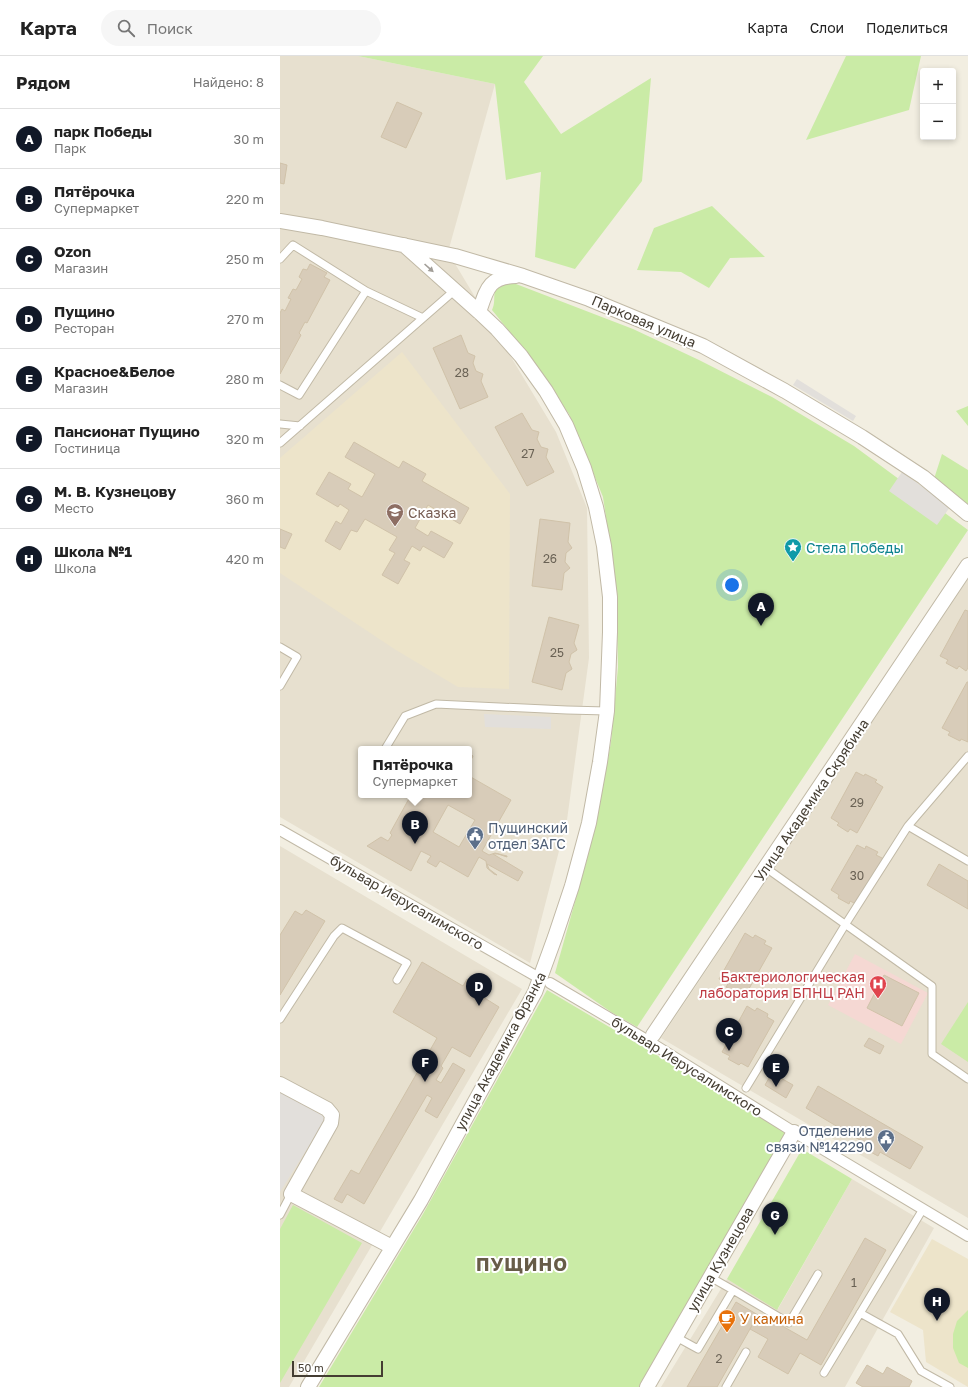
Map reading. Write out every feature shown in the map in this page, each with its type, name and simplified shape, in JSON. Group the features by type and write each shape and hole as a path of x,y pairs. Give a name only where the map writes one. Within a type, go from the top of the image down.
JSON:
{"street":[{"name":"Парковая улица","path":"280,221 322,228 455,256 523,276 589,298 703,346 785,391 862,436 923,477 968,514"},
{"name":"улица Академика Франка","path":"308,1387 421,1200 535,992 572,886 589,823 600,762 607,710 610,597 604,546 596,507 584,468 566,425 546,392 521,356 497,329 404,245"},
{"path":"479,312 486,293 493,282 505,277 523,276"},
{"name":"Улица Академика Скрябина","path":"653,1035 968,566"},
{"name":"бульвар Иерусалимского","path":"280,830 534,975"},
{"name":"бульвар Иерусалимского","path":"550,983 968,1236"},
{"path":"280,1084 327,1109 332,1115 331,1123 291,1194 392,1247"},
{"name":"улица Кузнецова","path":"647,1387 794,1132"}],"lane":[{"path":"280,259 293,245 366,291 423,318"},
{"path":"280,443 455,290"},
{"path":"280,385 299,395 366,291"},
{"path":"280,424 300,426"},
{"path":"280,647 297,658 280,686"},
{"path":"387,746 405,716 436,704 567,710 607,710"},
{"path":"746,1088 845,925 908,826 968,756"},
{"path":"908,826 968,860"},
{"path":"766,868 932,986 932,1054 968,1079"},
{"path":"280,1019 334,936 342,928 407,963 397,980"},
{"path":"280,1215 291,1194"},
{"path":"824,1373 923,1209"},
{"path":"710,1277 789,1323 818,1274"},
{"path":"676,1337 698,1349 733,1290"},
{"path":"860,1313 898,1334 921,1370 950,1387"},
{"path":"726,1387 746,1352"}],"shaded area":[{"path":"280,56 358,56 495,84 448,252 556,432 587,508 589,658 567,820 530,963 280,817"},
{"name":"Сказка","path":"402,352 510,494 509,689 458,687 396,650 280,573 280,458"},
{"path":"797,379 856,416 853,421 793,385"},
{"path":"902,472 950,507 937,525 889,491"},
{"path":"968,579 968,1218 661,1038"},
{"path":"484,714 551,717 551,729 485,727"},
{"path":"280,846 522,989 289,1387 280,1387"},
{"name":"Бактериологическая лаборатория БПНЦ РАН","path":"855,954 928,993 901,1044 828,1005"},
{"path":"280,1091 327,1117 280,1192"},
{"path":"852,1179 934,1228 845,1387 661,1387 727,1279 778,1309"},
{"path":"932,1239 968,1259 968,1387 926,1362 923,1330 890,1312"}],"green space":[{"path":"358,56 543,56 524,82 561,134 651,78 642,181 575,269 535,257 541,172 506,180 495,84"},
{"path":"846,56 921,56 909,110 806,140"},
{"path":"712,206 765,257 730,258 709,288 681,272 637,270 654,228"},
{"path":"506,283 516,284 633,329 772,397 854,446 968,530 637,1027 611,1012 555,973 587,859 601,797 611,742 618,667 616,585 603,497 569,414 513,336 492,310 494,306 495,291 500,285"},
{"path":"968,406 968,426 956,411"},
{"path":"942,454 968,470 968,507 933,482"},
{"path":"547,990 773,1124 789,1129 646,1387 319,1387 423,1214"},
{"path":"968,1002 968,1062 941,1044"},
{"path":"802,1149 852,1179 777,1310 727,1279"},
{"path":"293,1205 362,1243 280,1383 280,1229"},
{"path":"968,1310 968,1368 959,1363 953,1348 953,1334 957,1321"}],"building":[{"path":"397,102 422,113 406,148 381,137"},
{"path":"280,163 287,165 284,184 280,183"},
{"path":"310,264 327,273 324,277 330,280 307,323 305,322 299,333 301,335 280,374 280,313 282,309 285,311 291,299 288,298 293,289 296,290 302,279 299,277 303,269 307,270"},
{"path":"461,335 468,353 475,356 473,363 476,371 483,374 481,381 488,397 460,409 433,348"},
{"path":"522,413 532,430 539,432 537,439 541,447 548,449 546,457 554,472 527,486 495,427"},
{"path":"354,442 399,468 403,461 426,474 422,481 469,508 460,524 428,505 415,528 428,536 431,531 453,543 444,558 423,546 420,551 412,546 404,560 410,563 398,584 382,575 395,553 389,550 397,537 365,519 357,532 351,530 340,550 325,541 336,521 341,524 349,510 340,504 338,507 316,494 329,472 351,484 348,489 362,497 375,474 345,457"},
{"path":"540,519 570,523 568,542 572,548 566,553 565,562 570,568 564,573 562,590 532,586"},
{"path":"280,529 292,534 285,549 280,547"},
{"path":"965,610 968,611 968,668 966,671 959,666 957,669 946,663 948,660 940,656"},
{"path":"549,617 579,625 574,643 577,650 571,654 569,662 572,669 566,673 562,690 532,682"},
{"path":"967,682 968,742 961,739 960,741 948,735 950,732 942,728"},
{"path":"856,772 864,776 865,774 877,780 875,782 883,787 857,833 850,829 848,832 837,825 839,823 831,818"},
{"path":"472,778 511,800 482,851 489,855 495,853 507,856 493,854 523,872 518,881 487,864 489,869 497,875 494,874 487,868 486,861 479,857 468,877 440,861 436,867 427,862 431,856 421,851 411,871 367,846 381,837 388,841 392,835 390,833 409,798 472,798","holes":["448,805 475,820 459,847 433,832"]},
{"path":"857,845 865,849 866,846 878,852 876,855 884,859 858,905 850,901 849,904 838,898 839,895 831,890"},
{"path":"939,864 968,881 968,909 927,885"},
{"path":"306,910 325,921 280,995 280,935 295,911 302,915"},
{"path":"745,933 753,938 755,935 766,941 764,944 772,948 746,994 739,990 737,993 726,987 728,984 719,979"},
{"path":"422,962 463,986 467,979 478,986 475,992 499,1007 470,1057 452,1047 441,1066 443,1068 436,1080 441,1083 453,1063 465,1070 437,1118 425,1111 432,1098 427,1095 364,1204 347,1194 342,1203 334,1199 351,1170 359,1174 437,1038 393,1012"},
{"path":"884,975 919,993 902,1026 867,1008"},
{"path":"747,1006 755,1011 757,1008 768,1014 767,1017 774,1021 748,1067 741,1063 739,1065 728,1059 730,1056 722,1052"},
{"path":"869,1038 884,1046 880,1054 864,1046"},
{"path":"772,1073 793,1085 786,1098 765,1085"},
{"path":"818,1086 923,1147 910,1169 880,1152 878,1156 867,1150 870,1146 806,1108"},
{"path":"865,1238 886,1250 821,1365 800,1353 788,1374 758,1357 768,1339 750,1329 758,1315 776,1325 777,1323 807,1340"},
{"path":"736,1302 758,1315 717,1387 687,1387"},
{"path":"867,1365 883,1374 887,1367 912,1381 909,1387 863,1387 856,1383"}],"place":[{"name":"Сказка","path":"395,527"},
{"name":"Стела Победы","path":"793,562"},
{"name":"парк Победы","path":"761,626"},
{"name":"Пятёрочка","path":"415,844"},
{"name":"Пущинский отдел ЗАГС","path":"475,850"},
{"name":"Бактериологическая лаборатория БПНЦ РАН","path":"878,999"},
{"name":"Пущино","path":"479,1006"},
{"name":"Ozon","path":"729,1051"},
{"name":"Пансионат Пущино","path":"425,1082"},
{"name":"Красное&Белое","path":"776,1087"},
{"name":"Отделение связи №142290","path":"886,1153"},
{"name":"М. В. Кузнецову","path":"775,1235"},
{"name":"Школа №1","path":"937,1321"},
{"name":"У камина","path":"727,1333"}],"district":[{"name":"ПУЩИНО","path":"522,1264"}]}
